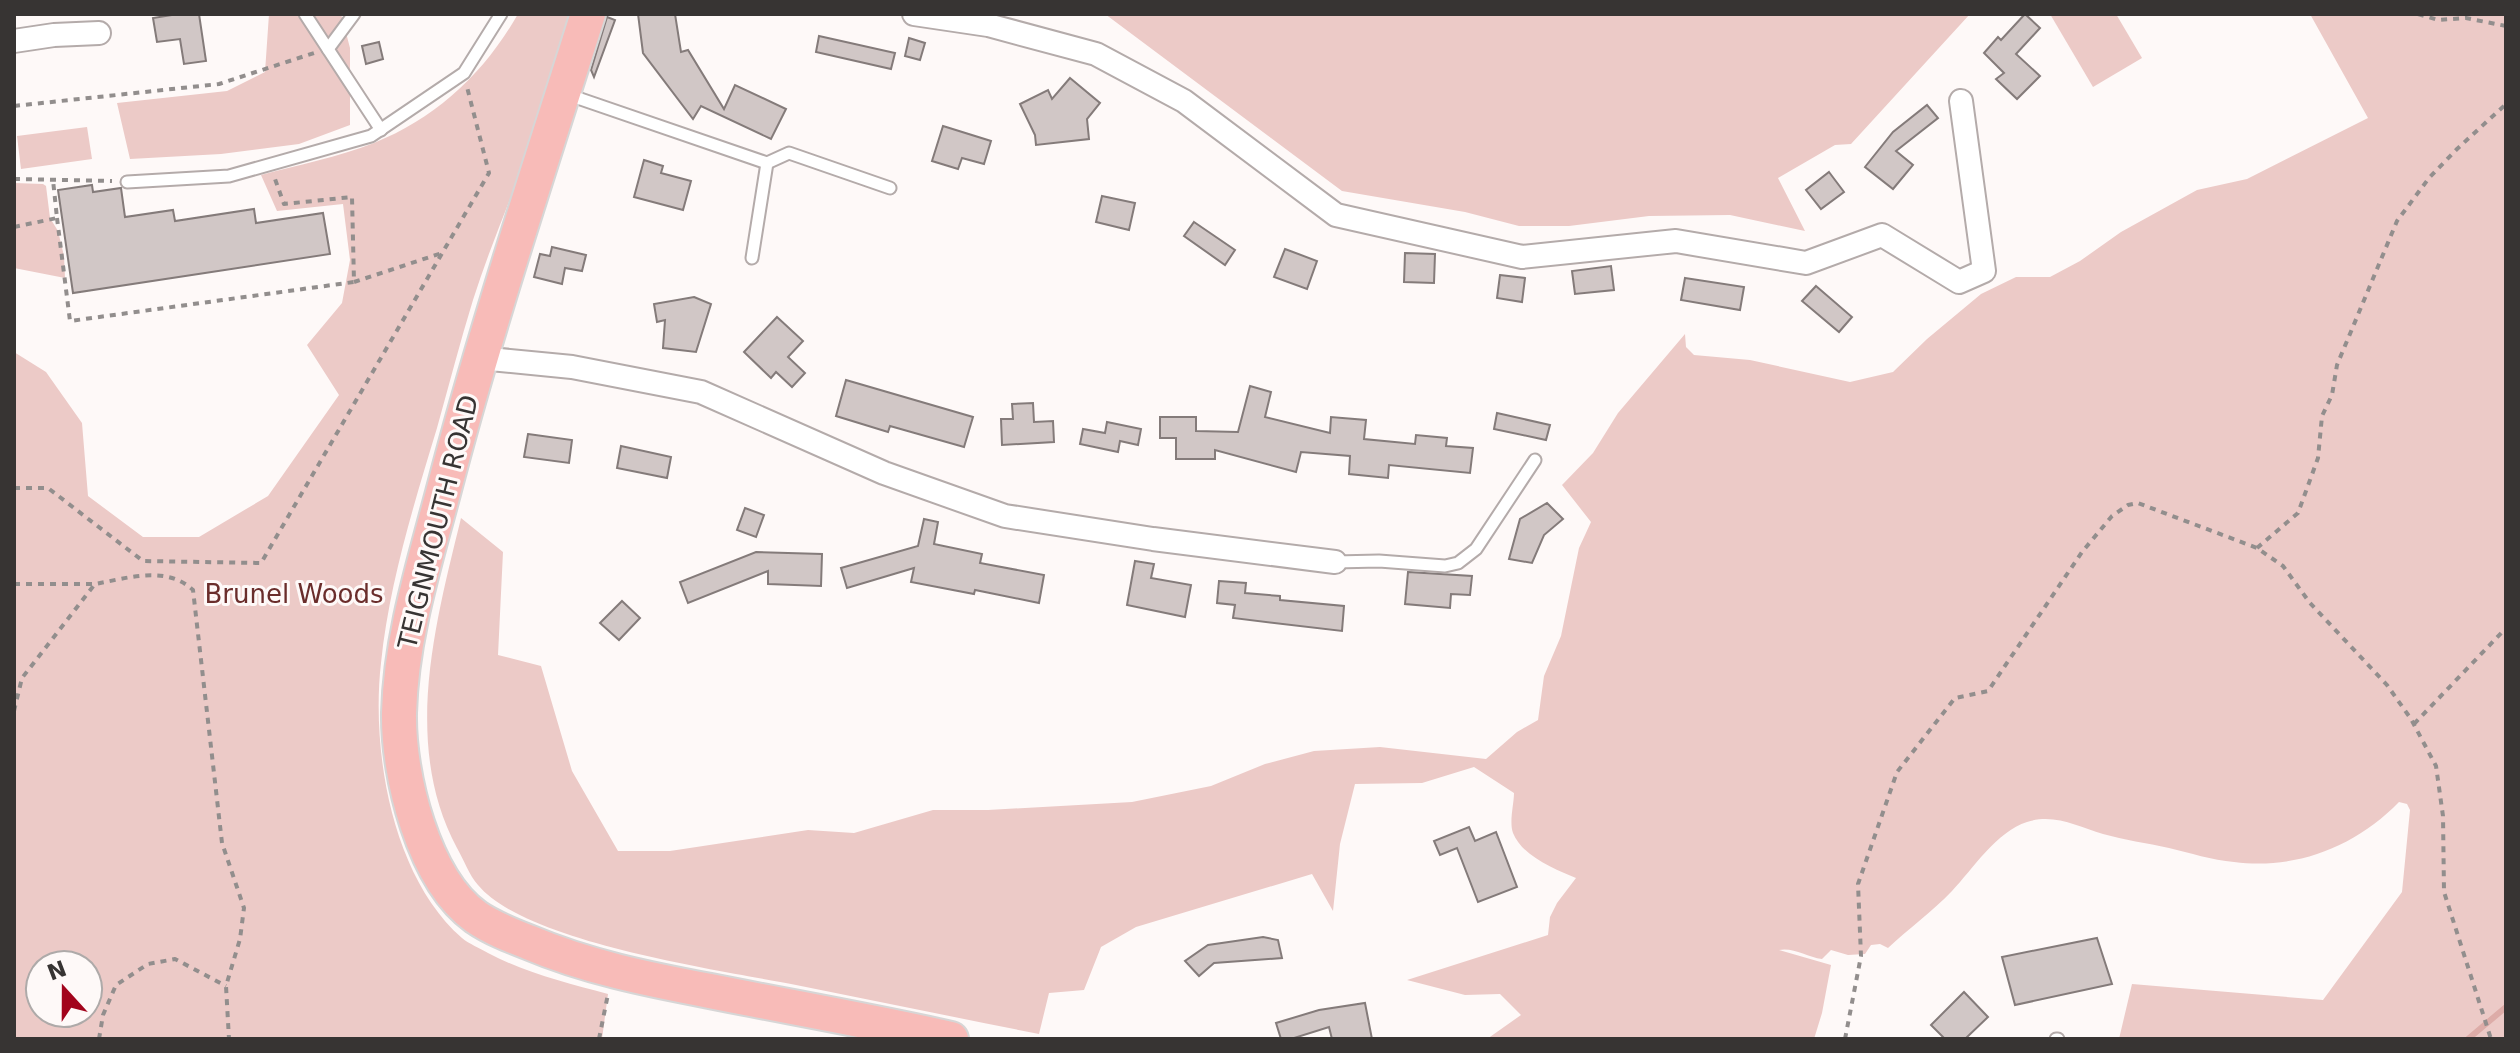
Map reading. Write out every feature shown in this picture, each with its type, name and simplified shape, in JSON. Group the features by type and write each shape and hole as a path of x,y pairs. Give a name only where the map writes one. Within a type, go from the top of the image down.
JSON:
{"main road":[{"name":"TEIGNMOUTH ROAD","path":"588,14 480,358 406,632 399,712 401,758 420,833 440,875 471,914 492,927 539,947 612,972 951,1039"}],"street":[{"path":"914,14 988,25 1096,54 1184,101 1336,215 1522,257 1676,241 1806,263 1882,235 1959,282 1984,271 1961,101"},
{"path":"14,41 99,33"},
{"path":"480,358 572,367 701,392 884,473 1005,516 1335,562"}],"lane":[{"path":"305,14 381,130"},
{"path":"328,49 354,14"},
{"path":"127,182 229,176 371,136 464,73 501,14"},
{"path":"564,94 767,163 789,153 890,188"},
{"path":"752,258 767,163"},
{"path":"1335,562 1379,561 1445,566 1458,563 1476,549 1535,460"}],"path":[{"path":"2418,14 2438,20 2466,18 2506,26"},
{"path":"14,106 219,84 328,49"},
{"path":"14,488 48,488 143,561 261,563 489,173 464,73"},
{"path":"2257,548 2298,513 2318,458 2322,416 2332,395 2337,365 2397,221 2429,178 2506,104"},
{"path":"270,165 284,204 352,197 354,282"},
{"path":"14,179 127,182"},
{"path":"53,180 70,321 354,282 442,253"},
{"path":"14,227 57,218"},
{"path":"1845,1039 1861,956 1858,884 1897,772 1955,698 1988,691 2082,552 2112,516 2128,505 2138,503 2257,548 2283,566 2310,603 2387,685 2414,724 2436,766 2443,816 2444,892 2491,1039"},
{"path":"14,584 95,584 153,574 181,579 193,590 222,843 244,908 240,939 226,986 229,1039"},
{"path":"14,711 22,678 95,584"},
{"path":"2414,724 2506,628"},
{"path":"99,1039 103,1015 116,985 148,964 175,959 226,986"},
{"path":"599,1039 612,972"}],"green space":[{"path":"269,14 341,14 350,48 350,125 299,144 221,154 130,159 117,103 227,91 265,72"},
{"name":"Brunel Woods","path":"518,14 572,14 538,124 473,300 403,544 381,663 380,735 384,773 403,847 418,882 438,912 465,940 502,960 547,977 608,994 602,1039 14,1039 14,352 46,372 82,423 88,496 143,537 199,537 268,496 339,395 307,345 342,303 350,260 343,204 277,211 261,175 332,157 397,133 457,91 490,55"},
{"path":"1105,14 1970,14 1851,144 1835,145 1778,178 1805,231 1730,215 1649,216 1569,226 1519,226 1465,212 1342,191"},
{"path":"2050,14 2116,14 2142,58 2093,87"},
{"path":"2310,14 2506,14 2506,1039 2119,1039 2132,984 2323,1000 2402,892 2410,810 2407,804 2399,802 2382,818 2344,843 2302,858 2257,864 2209,858 2111,836 2057,820 2027,822 1995,842 1944,899 1888,948 1880,944 1871,945 1865,954 1848,955 1831,950 1822,959 1779,950 1831,965 1814,1039 1487,1039 1521,1015 1500,994 1465,995 1407,980 1548,935 1550,917 1576,878 1540,861 1524,849 1512,829 1514,793 1474,767 1422,783 1355,784 1340,844 1333,911 1312,874 1136,927 1101,947 1084,990 1049,993 1039,1034 675,962 580,938 537,923 502,905 478,885 457,848 440,809 431,768 427,727 434,642 461,518 503,552 498,655 541,666 572,771 618,851 670,851 808,830 854,833 933,810 1132,802 1211,786 1265,764 1314,751 1380,747 1486,759 1517,732 1538,720 1544,676 1561,636 1579,548 1591,522 1562,485 1593,453 1618,413 1685,334 1686,347 1694,355 1750,360 1850,382 1893,372 1981,294 2016,277 2050,277 2080,261 2121,232 2197,190 2247,179 2368,118"},
{"path":"87,127 92,159 21,169 17,136"},
{"path":"14,183 46,186 50,218 58,231 64,256 65,278 14,268"}],"building":[{"path":"199,14 206,61 184,64 180,39 157,42 153,18"},
{"path":"638,14 675,14 681,52 688,50 724,109 735,85 786,109 771,139 701,106 693,119 643,53"},
{"path":"2025,14 2040,28 2016,54 2040,76 2017,99 1996,79 2004,73 1984,53"},
{"path":"607,17 615,20 594,77 591,70"},
{"path":"819,36 895,53 891,69 816,52"},
{"path":"909,38 925,43 920,60 905,56"},
{"path":"379,42 383,59 366,64 362,46"},
{"path":"1070,78 1100,103 1087,119 1089,139 1036,145 1035,135 1020,104 1048,90 1052,99"},
{"path":"1927,105 1938,118 1896,151 1913,165 1893,189 1865,167 1893,132"},
{"path":"943,126 991,141 984,164 962,158 958,169 932,161"},
{"path":"644,160 663,166 661,173 691,181 683,210 634,197"},
{"path":"1829,172 1844,192 1821,209 1806,190"},
{"path":"92,185 93,192 121,188 125,217 173,210 175,221 254,209 256,223 323,213 330,254 73,293 58,190"},
{"path":"1102,196 1135,203 1129,230 1096,222"},
{"path":"1194,222 1235,250 1225,265 1184,236"},
{"path":"552,247 586,255 582,271 565,268 562,284 534,277 540,254 550,256"},
{"path":"1285,249 1317,261 1307,289 1274,277"},
{"path":"1405,253 1435,254 1434,283 1404,282"},
{"path":"1611,266 1614,290 1575,294 1572,271"},
{"path":"1500,275 1525,278 1522,302 1497,298"},
{"path":"1685,278 1744,287 1740,310 1681,300"},
{"path":"1816,286 1852,317 1839,332 1802,301"},
{"path":"694,297 711,304 696,352 663,348 665,320 657,322 654,304"},
{"path":"777,317 803,341 788,357 805,373 792,387 776,372 771,378 744,352"},
{"path":"846,380 973,417 964,447 890,426 888,432 836,416"},
{"path":"1250,386 1271,392 1265,417 1330,433 1331,417 1366,420 1364,439 1415,444 1416,435 1447,438 1446,446 1473,448 1470,473 1389,465 1388,478 1349,474 1350,456 1301,452 1296,472 1215,450 1215,459 1176,459 1176,438 1160,438 1160,417 1196,417 1196,431 1238,432"},
{"path":"1033,403 1034,422 1053,421 1054,442 1002,445 1001,419 1013,419 1012,404"},
{"path":"1497,413 1550,425 1546,440 1494,429"},
{"path":"1107,422 1141,429 1138,445 1120,441 1118,452 1080,444 1083,429 1105,433"},
{"path":"528,434 572,440 569,463 524,457"},
{"path":"621,446 671,457 667,478 617,468"},
{"path":"1547,503 1563,519 1544,535 1532,563 1509,559 1520,519"},
{"path":"745,508 764,515 756,537 737,530"},
{"path":"924,519 938,522 934,544 982,554 980,563 1044,575 1039,603 975,590 974,594 911,582 914,568 847,588 841,568 918,546"},
{"path":"756,552 822,554 821,586 768,584 768,571 688,603 680,582"},
{"path":"1135,561 1154,564 1151,578 1191,585 1185,617 1127,605"},
{"path":"1408,572 1472,576 1470,595 1451,594 1450,608 1405,604"},
{"path":"1219,581 1246,583 1245,593 1280,596 1280,600 1344,606 1342,631 1233,618 1235,605 1217,603"},
{"path":"622,601 640,618 619,640 600,623"},
{"path":"1469,827 1475,841 1496,832 1517,887 1478,902 1457,848 1440,855 1434,841"},
{"path":"1263,937 1278,940 1282,958 1214,963 1199,976 1185,961 1208,945"},
{"path":"2097,938 2112,984 2015,1005 2002,957"},
{"path":"1964,992 1988,1017 1965,1039 1945,1039 1931,1025"},
{"path":"1365,1003 1372,1039 1332,1039 1329,1027 1291,1039 1281,1039 1276,1023 1319,1010"}],"waterway":[{"path":"2468,1039 2506,1007"}]}
